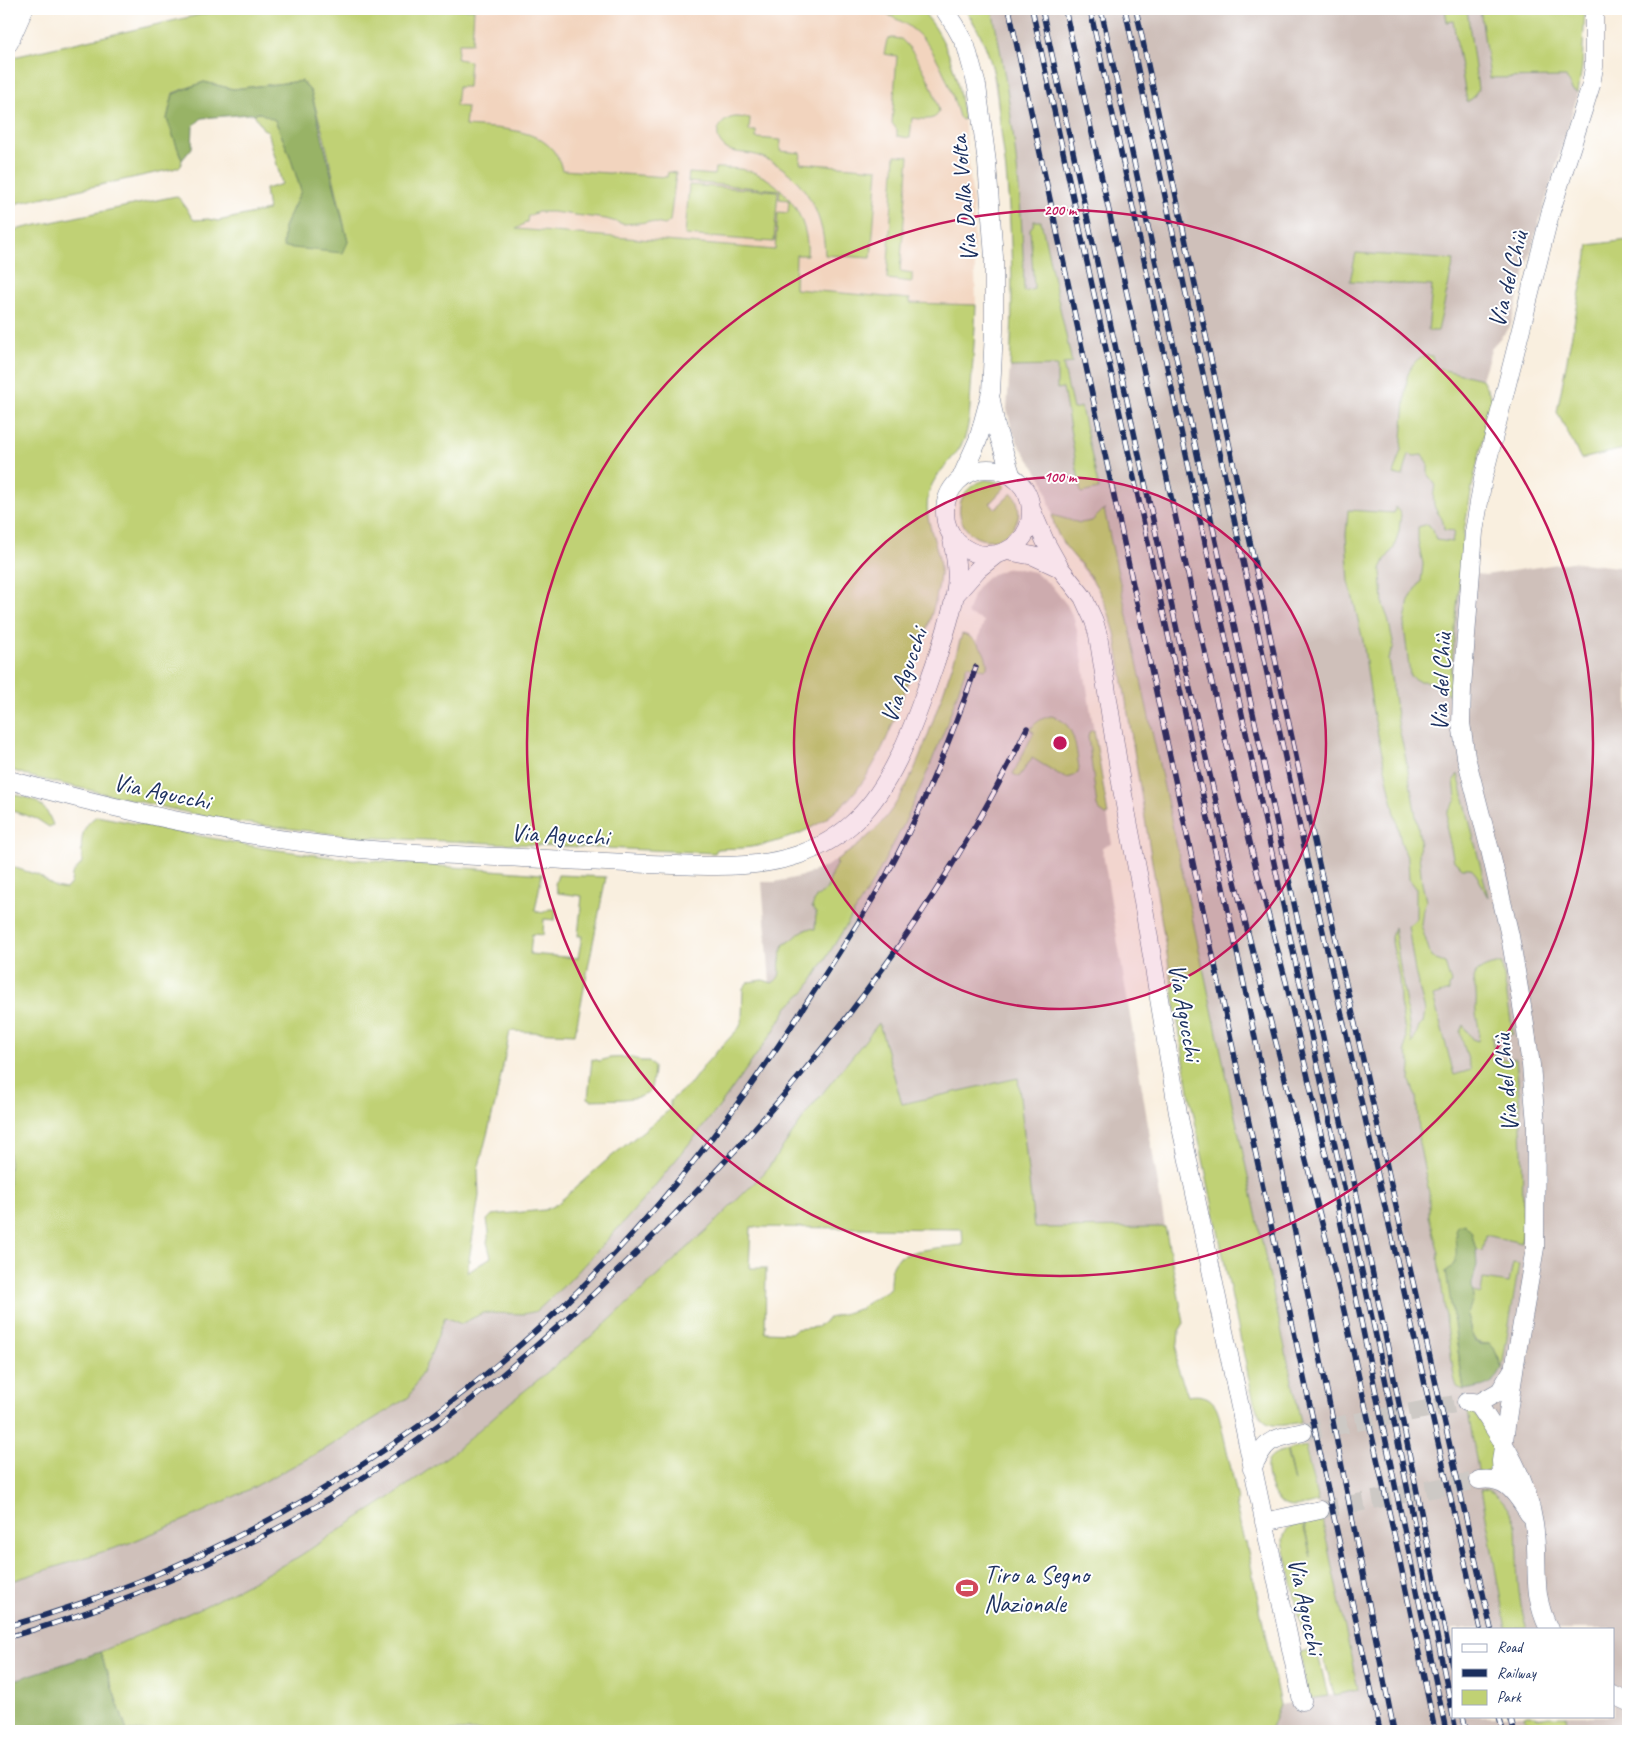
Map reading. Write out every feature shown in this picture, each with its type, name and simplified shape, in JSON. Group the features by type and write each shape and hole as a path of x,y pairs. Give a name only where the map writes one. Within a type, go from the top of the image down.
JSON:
{"street":[{"path":"9,43 24,9"},
{"name":"Via Dalla Volta","path":"944,9 961,36 970,58 977,86 991,197 994,257 994,331 990,392 978,440 961,478"},
{"name":"Via del Chiù","path":"1504,1445 1515,1364 1535,1248 1536,1124 1531,1065 1510,936 1466,757 1461,723 1462,688 1477,507 1495,428 1550,214 1591,85 1594,68 1594,9"},
{"name":"Via Dalla Volta","path":"990,392 996,427 1011,474"},
{"path":"985,469 1001,470 1011,474 1020,482 1031,502 1031,523 1025,536 1017,545 1002,553 985,555 969,551 951,534 945,514 951,490 961,478 970,472 985,469"},
{"name":"Via Agucchi","path":"1032,511 1045,541 1060,568 1083,597 1098,635 1122,789 1140,884 1178,1113 1302,1701"},
{"name":"Via Agucchi","path":"9,780 78,798 186,822 280,840 333,846 408,852 668,865 731,867 771,863 803,854 835,837 856,821 879,794 898,761 921,703 955,595 956,569 951,534"},
{"name":"Via Agucchi","path":"955,595 978,569 1002,553 1034,556 1060,568"},
{"name":"Via del Chiù","path":"1504,1445 1471,1403 1500,1391 1515,1364"},
{"name":"Via Agucchi","path":"1241,1413 1252,1429 1262,1435 1275,1438"},
{"path":"1252,1469 1262,1448 1268,1442 1275,1438 1303,1432"},
{"path":"1504,1445 1501,1468 1505,1483 1533,1521"},
{"path":"1504,1445 1523,1480 1529,1499 1533,1521 1537,1595 1542,1614 1549,1628"},
{"path":"1479,1480 1492,1479 1505,1483"},
{"path":"1264,1522 1320,1510"},
{"path":"1614,1695 1628,1702"}],"shaded area":[{"path":"438,9 852,9 886,11 887,9 920,9 945,44 957,78 964,119 973,205 976,305 910,303 451,270"},
{"path":"965,9 1585,9 1582,67 1578,93 1510,327 1492,347 1482,379 1493,400 1465,522 1460,572 1485,575 1571,562 1628,568 1628,1731 1270,1731 1280,1705 1358,1690 1301,1422 1281,1426 1271,1425 1261,1419 1256,1410 1252,1394 1190,1097 1115,633 1106,604 1098,589 1058,536 1044,482 1018,443 1007,409 1012,337 1012,258 1006,166 991,61 982,38"},
{"path":"1015,568 1034,572 1051,585 1067,605 1074,619 1079,638 1112,844 1102,847 1165,1227 1034,1228 1018,1079 901,1104 879,1023 809,1110 765,1172 711,1227 600,1329 506,1406 455,1451 389,1498 298,1557 203,1607 100,1652 9,1682 9,1582 127,1544 194,1516 327,1448 409,1397 429,1359 445,1316 467,1273 548,1217 676,1120 770,983 762,882 775,882 799,877 825,867 856,847 880,825 901,797 921,754 954,663 962,634 967,635 977,643 984,621 967,614 973,596 980,584 989,576 1005,569"}],"green space":[{"path":"216,9 474,9 472,43 459,43 457,59 470,61 468,87 458,87 456,106 467,107 465,126 509,130 537,138 548,145 557,156 562,170 667,177 668,172 676,173 670,221 665,225 650,222 623,224 606,219 538,212 528,216 527,222 516,229 775,250 778,212 788,213 789,200 779,199 780,190 688,182 689,173 714,175 715,168 742,169 772,182 782,191 792,202 799,214 807,241 807,255 796,255 795,289 910,299 910,303 976,305 967,431 956,453 934,480 928,497 928,517 940,565 939,586 933,611 900,705 875,763 859,787 839,808 816,825 787,838 751,847 717,849 715,853 358,837 220,820 32,777 9,769 9,231 176,196 194,220 208,219 218,221 268,210 265,189 282,184 268,131 263,129 254,114 261,113 275,120 290,156 301,191 284,227 348,242 324,137 311,92 302,81 233,89 204,82 173,93 167,119 182,160 181,166 9,205 9,58 216,11"},
{"path":"887,9 920,9 939,33 951,60 964,119 962,120 959,117 942,68 929,46 908,26 887,14"},
{"path":"965,9 992,9 1011,114 1019,185 1024,292 1034,289 1030,229 1034,221 1041,221 1072,363 1063,364 1073,409 1081,407 1099,489 1081,493 1063,388 1057,389 1057,366 1010,367 1011,246 1007,185 997,92 986,47"},
{"path":"1445,9 1467,9 1478,89 1473,98 1467,102 1453,21 1447,22"},
{"path":"1480,9 1585,9 1582,67 1578,93 1572,90 1566,77 1490,78"},
{"path":"892,38 901,39 914,54 925,72 934,93 939,112 931,119 912,118 910,138 897,136 897,130 892,123 897,56 884,54 887,40"},
{"path":"302,81 311,92 348,242 343,253 283,247 284,227 301,191 290,156 275,120 260,113 202,118 193,126 192,148 182,160 167,119 173,94 204,82 233,89"},
{"path":"736,117 750,118 749,131 756,131 756,138 781,140 780,151 801,153 800,163 878,169 871,258 825,255 824,238 820,222 807,193 797,181 772,161 756,155 726,149 719,141 719,127 726,120"},
{"path":"895,155 909,156 900,271 912,273 912,282 887,279"},
{"path":"689,185 778,191 774,242 685,235"},
{"path":"1628,240 1628,448 1581,459 1557,412 1589,245"},
{"path":"1356,253 1454,260 1438,331 1428,331 1432,286 1350,281"},
{"path":"1427,355 1432,356 1436,368 1482,379 1493,400 1474,477 1464,531 1449,695 1436,682 1418,681 1410,676 1404,626 1409,600 1421,581 1423,564 1418,541 1418,527 1428,524 1433,530 1436,540 1452,542 1454,531 1444,530 1442,520 1434,505 1435,484 1428,475 1428,462 1422,455 1414,456 1409,454 1403,476 1393,474 1401,450 1407,377 1414,363 1419,358"},
{"path":"985,480 999,482 1006,486 990,503 995,509 1012,493 1016,498 1019,508 1017,521 1011,530 1004,536 990,540 978,538 968,531 962,521 960,510 962,498 970,488"},
{"path":"1395,507 1401,514 1399,531 1394,548 1381,569 1383,605 1394,646 1388,659 1420,839 1419,854 1426,901 1421,925 1431,956 1445,963 1451,983 1449,991 1433,996 1454,1075 1471,1070 1460,1032 1463,1025 1472,1039 1478,1041 1476,992 1473,978 1483,968 1502,964 1513,1034 1492,1037 1495,1060 1516,1059 1518,1082 1523,1174 1522,1243 1485,1235 1482,1251 1476,1250 1471,1231 1452,1267 1455,1332 1464,1390 1457,1387 1454,1377 1438,1260 1439,1253 1429,1216 1429,1193 1418,1138 1416,1097 1410,1081 1411,1063 1405,1052 1406,1037 1400,1003 1399,978 1391,937 1394,927 1412,1044 1419,1027 1423,1023 1425,1011 1415,972 1408,926 1416,919 1416,888 1409,879 1408,860 1401,842 1373,712 1363,641 1349,582 1346,535 1348,510 1394,513"},
{"path":"1104,509 1301,1422 1273,1425 1263,1420 1255,1405 1190,1097 1115,633 1108,610 1098,590 1084,568 1062,542 1052,515 1080,523 1092,521"},
{"path":"962,634 972,638 980,646 986,657 987,668 967,665 945,729 926,775 903,826 876,877 807,989 788,1007 773,1032 719,1107 649,1193 569,1281 537,1311 524,1314 483,1313 461,1324 445,1317 429,1359 409,1397 327,1448 194,1516 127,1544 9,1582 9,866 38,875 55,887 66,889 71,883 72,874 82,863 82,836 84,831 91,820 97,816 263,848 338,858 542,874 535,910 542,912 556,909 555,920 544,919 543,935 532,934 530,954 578,958 582,936 578,936 582,896 558,893 555,884 558,875 606,877 575,1034 510,1031 496,1100 478,1170 479,1196 467,1273 491,1257 487,1242 489,1232 487,1220 492,1215 545,1210 557,1204 607,1160 668,1111 670,1101 691,1083 706,1063 739,1028 742,1020 743,988 748,982 763,980 772,983 778,978 780,973 780,957 784,944 802,931 815,929 816,913 812,907 816,897 822,894 828,887 837,864 836,860 856,847 873,832 900,797 927,737"},
{"path":"1051,716 1065,723 1070,729 1077,752 1078,773 1065,778 1032,758 1019,777 1013,774 1034,732 1030,730 1039,721"},
{"path":"1094,730 1108,815 1099,810 1097,806 1088,737 1089,732"},
{"path":"1458,774 1488,897 1473,871 1470,868 1462,868 1454,861 1446,826 1448,812 1456,800 1454,780"},
{"path":"9,793 31,799 41,805 46,810 53,825 49,827 37,819 9,810"},
{"path":"879,1023 902,1104 1018,1078 1034,1228 1165,1227 1184,1323 1179,1331 1176,1364 1188,1396 1199,1395 1208,1398 1215,1404 1219,1415 1238,1500 1235,1502 1244,1541 1246,1542 1280,1705 1270,1731 127,1731 100,1652 203,1607 298,1557 389,1498 455,1451 506,1406 600,1329 711,1226 765,1172 809,1110","holes":["751,1227 962,1229 963,1245 916,1251 899,1258 892,1268 890,1289 869,1301 862,1308 829,1318 817,1327 796,1329 791,1333 765,1332 766,1268 749,1268"]},
{"path":"631,1057 641,1061 649,1061 654,1067 652,1085 648,1093 643,1096 629,1098 591,1100 588,1098 592,1059 599,1061 610,1058"},
{"path":"1464,1224 1471,1231 1476,1250 1477,1265 1472,1284 1473,1300 1467,1315 1471,1333 1475,1341 1481,1344 1489,1344 1494,1348 1502,1368 1496,1379 1487,1385 1464,1390 1446,1271 1455,1262 1456,1232 1458,1226"},
{"path":"1513,1263 1519,1264 1502,1368 1498,1356 1489,1344 1480,1343 1475,1339 1471,1332 1467,1314 1473,1292 1481,1294 1483,1279 1509,1283"},
{"path":"1468,1412 1480,1420 1492,1446 1492,1464 1488,1471 1479,1476"},
{"path":"1305,1446 1318,1502 1298,1507 1287,1506 1277,1499 1273,1492 1268,1477 1267,1464 1272,1455 1286,1450 1294,1482 1287,1450"},
{"path":"1481,1489 1493,1493 1503,1502 1516,1526 1520,1602 1527,1628 1506,1628"},
{"path":"1322,1519 1358,1690 1334,1695 1321,1648 1316,1643 1304,1639 1283,1541 1285,1533 1289,1528 1303,1523 1311,1557 1304,1523"},
{"path":"1309,1650 1319,1658 1328,1696 1308,1699 1300,1652"},
{"path":"100,1652 127,1731 9,1731 9,1682"},
{"path":"1525,1718 1566,1718 1568,1731 1528,1731"}],"tunnel":[{"path":"1303,1432 1466,1402"},
{"path":"1320,1510 1479,1480"}],"railway":[{"path":"1009,9 1380,1731"},
{"path":"1032,9 1242,975 1311,1310 1394,1731"},
{"path":"1042,9 1185,667 1231,866 1342,1302 1398,1552 1435,1731"},
{"path":"1065,9 1207,662 1257,872 1286,982 1333,1186 1446,1731"},
{"path":"1090,9 1389,1397 1452,1711"},
{"path":"1101,9 1354,1181 1452,1665"},
{"path":"1125,9 1308,865 1480,1628"},
{"path":"1136,9 1319,864 1491,1628"},
{"path":"9,1626 88,1601 166,1570 241,1535 314,1494 385,1449 453,1400 517,1347 578,1291 643,1223 703,1150 759,1074 850,936 886,876 912,825 957,721 976,667"},
{"path":"9,1637 103,1607 149,1589 194,1570 282,1526 367,1475 439,1425 542,1341 607,1282 696,1193 805,1070 903,940 948,871 989,801 1027,728"},
{"path":"1453,1718 1456,1731"},
{"path":"1463,1718 1466,1731"},
{"path":"1500,1718 1503,1731"},
{"path":"1511,1718 1514,1731"}],"place":[{"name":"Tiro a Segno Nazionale","path":"967,1588"}]}
